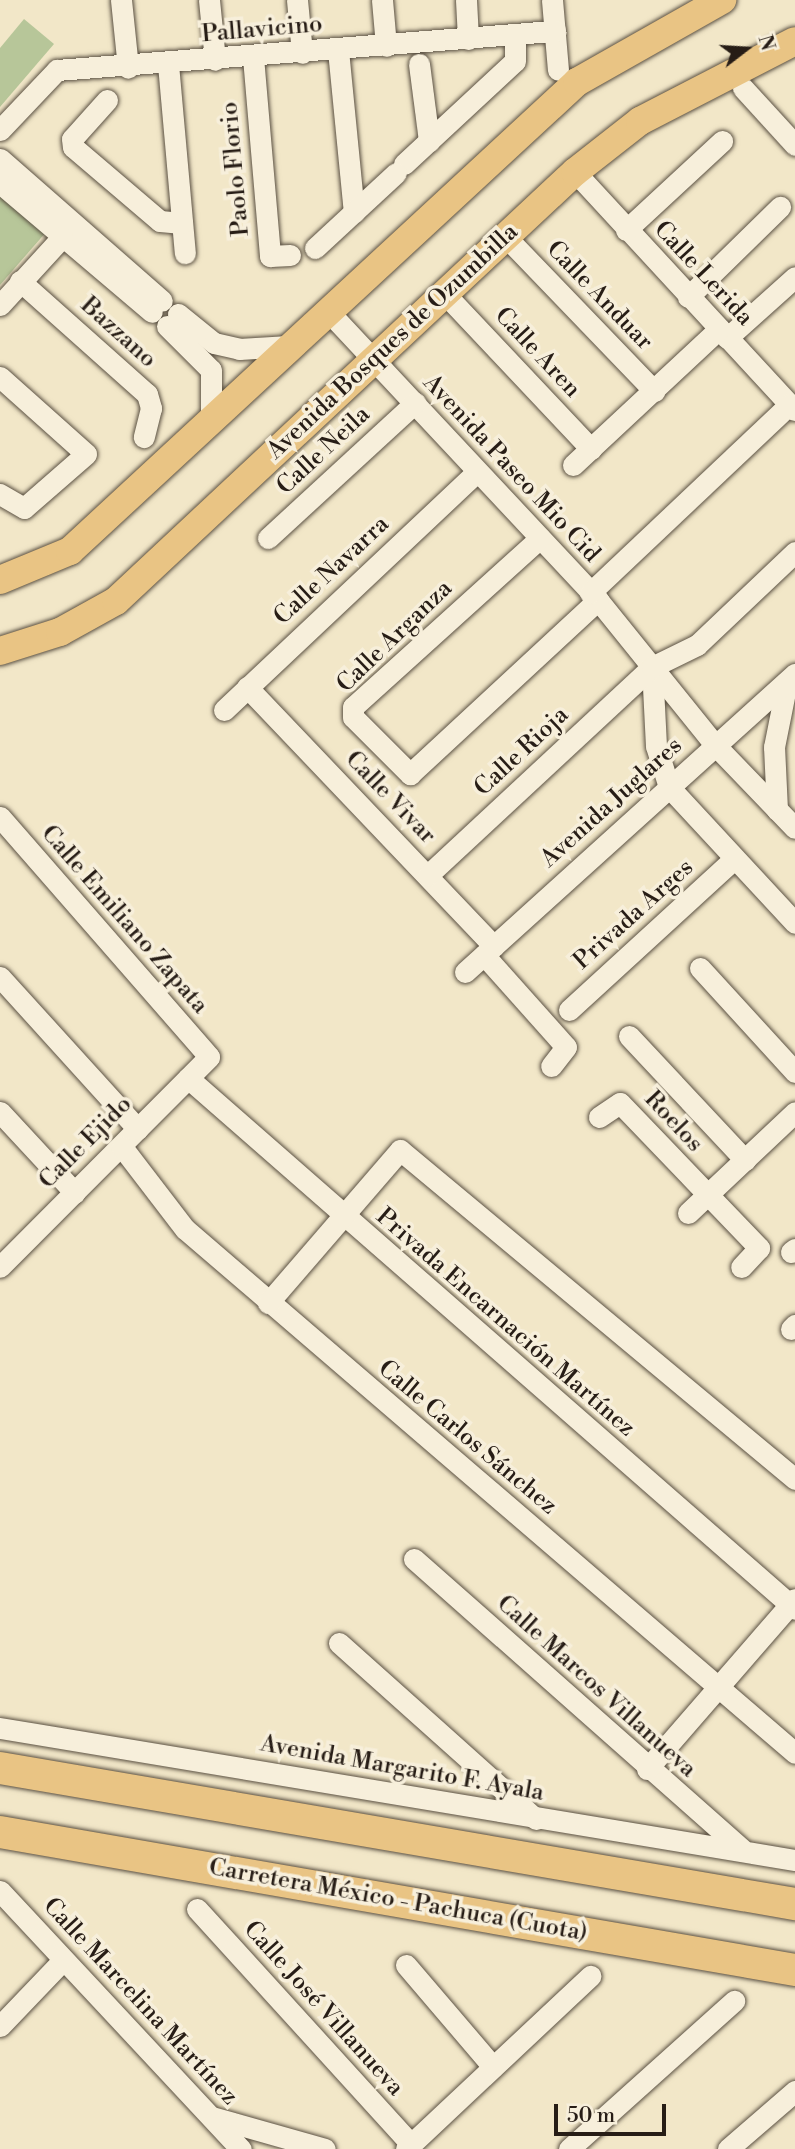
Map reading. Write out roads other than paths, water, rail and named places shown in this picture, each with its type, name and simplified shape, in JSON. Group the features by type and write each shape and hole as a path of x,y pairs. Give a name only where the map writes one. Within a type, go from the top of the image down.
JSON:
{"highway":[{"path":"0,1768 795,1904"},
{"name":"Carretera México - Pachuca (Cuota)","path":"0,1832 795,1970"}],"main road":[{"path":"0,580 70,551 327,310 577,82 722,0"},
{"name":"Avenida Bosques de Ozumbilla","path":"0,651 60,632 116,601 575,172 640,121 795,41"}],"street":[{"path":"121,0 128,68"},
{"path":"209,0 215,60"},
{"path":"297,0 302,53"},
{"path":"382,0 386,46"},
{"path":"466,0 468,39"},
{"path":"552,0 558,70"},
{"name":"Pallavicino","path":"0,130 50,72 128,68 555,31"},
{"path":"315,248 515,61 514,35"},
{"path":"338,50 354,212"},
{"name":"Paolo Florio","path":"253,57 270,256 290,255"},
{"path":"168,64 185,253"},
{"path":"419,64 429,141"},
{"path":"743,88 795,145"},
{"path":"107,100 72,139 72,147 160,221 182,223"},
{"path":"626,230 722,141"},
{"path":"0,159 172,319 214,342 239,349 289,346"},
{"name":"Calle Lerida","path":"575,172 688,297 793,407"},
{"path":"0,183 62,237 138,290"},
{"path":"688,297 780,207"},
{"path":"0,305 62,237"},
{"name":"Calle Anduar","path":"506,237 654,391"},
{"path":"573,465 654,391 795,277"},
{"name":"Bazzano","path":"20,281 147,394 151,408 144,437"},
{"name":"Calle Aren","path":"445,294 591,449"},
{"name":"Avenida Paseo Mio Cid","path":"327,310 594,597 715,745 795,828"},
{"path":"172,319 211,370 211,420"},
{"path":"0,377 86,454 24,508 0,494"},
{"name":"Calle Neila","path":"268,538 415,403"},
{"name":"Calle Arganza","path":"540,538 353,708 353,717 410,774 793,407"},
{"name":"Calle Navarra","path":"224,710 477,472"},
{"name":"Calle Rioja","path":"428,875 652,667 697,645 795,552"},
{"path":"652,667 656,746 669,787 795,923"},
{"path":"777,810 775,747 791,678"},
{"name":"Avenida Juglares","path":"465,972 791,678"},
{"name":"Calle Vivar","path":"247,687 428,875 489,951 566,1047 551,1066"},
{"name":"Calle Emiliano Zapata","path":"0,817 209,1057"},
{"name":"Privada Arges","path":"569,1010 734,859"},
{"path":"700,968 795,1072"},
{"path":"0,977 138,1129"},
{"path":"629,1036 745,1160"},
{"name":"Calle Ejido","path":"3,1258 75,1193 209,1057"},
{"name":"Privada Encarnación Martínez","path":"188,1078 341,1216 793,1604"},
{"name":"Roelos","path":"599,1117 620,1103 706,1195"},
{"path":"0,1112 75,1193"},
{"path":"688,1213 795,1112"},
{"name":"Calle Carlos Sánchez","path":"122,1147 185,1229 795,1753"},
{"path":"268,1303 400,1150 570,1287 795,1479"},
{"path":"706,1195 760,1250 741,1267"},
{"name":"Calle Marcos Villanueva","path":"414,1559 646,1769 744,1851"},
{"path":"646,1769 793,1604"},
{"path":"339,1643 537,1819"},
{"name":"Avenida Margarito F. Ayala","path":"0,1728 795,1860"},
{"name":"Calle Marcelina Martínez","path":"0,1891 241,2149"},
{"name":"Calle José Villanueva","path":"197,1909 409,2147"},
{"path":"0,2025 63,1960"},
{"path":"406,1965 493,2067"},
{"path":"409,2147 590,1976"},
{"path":"569,2149 734,2001"},
{"path":"729,2149 795,2091"},
{"path":"212,2117 325,2149"}]}
